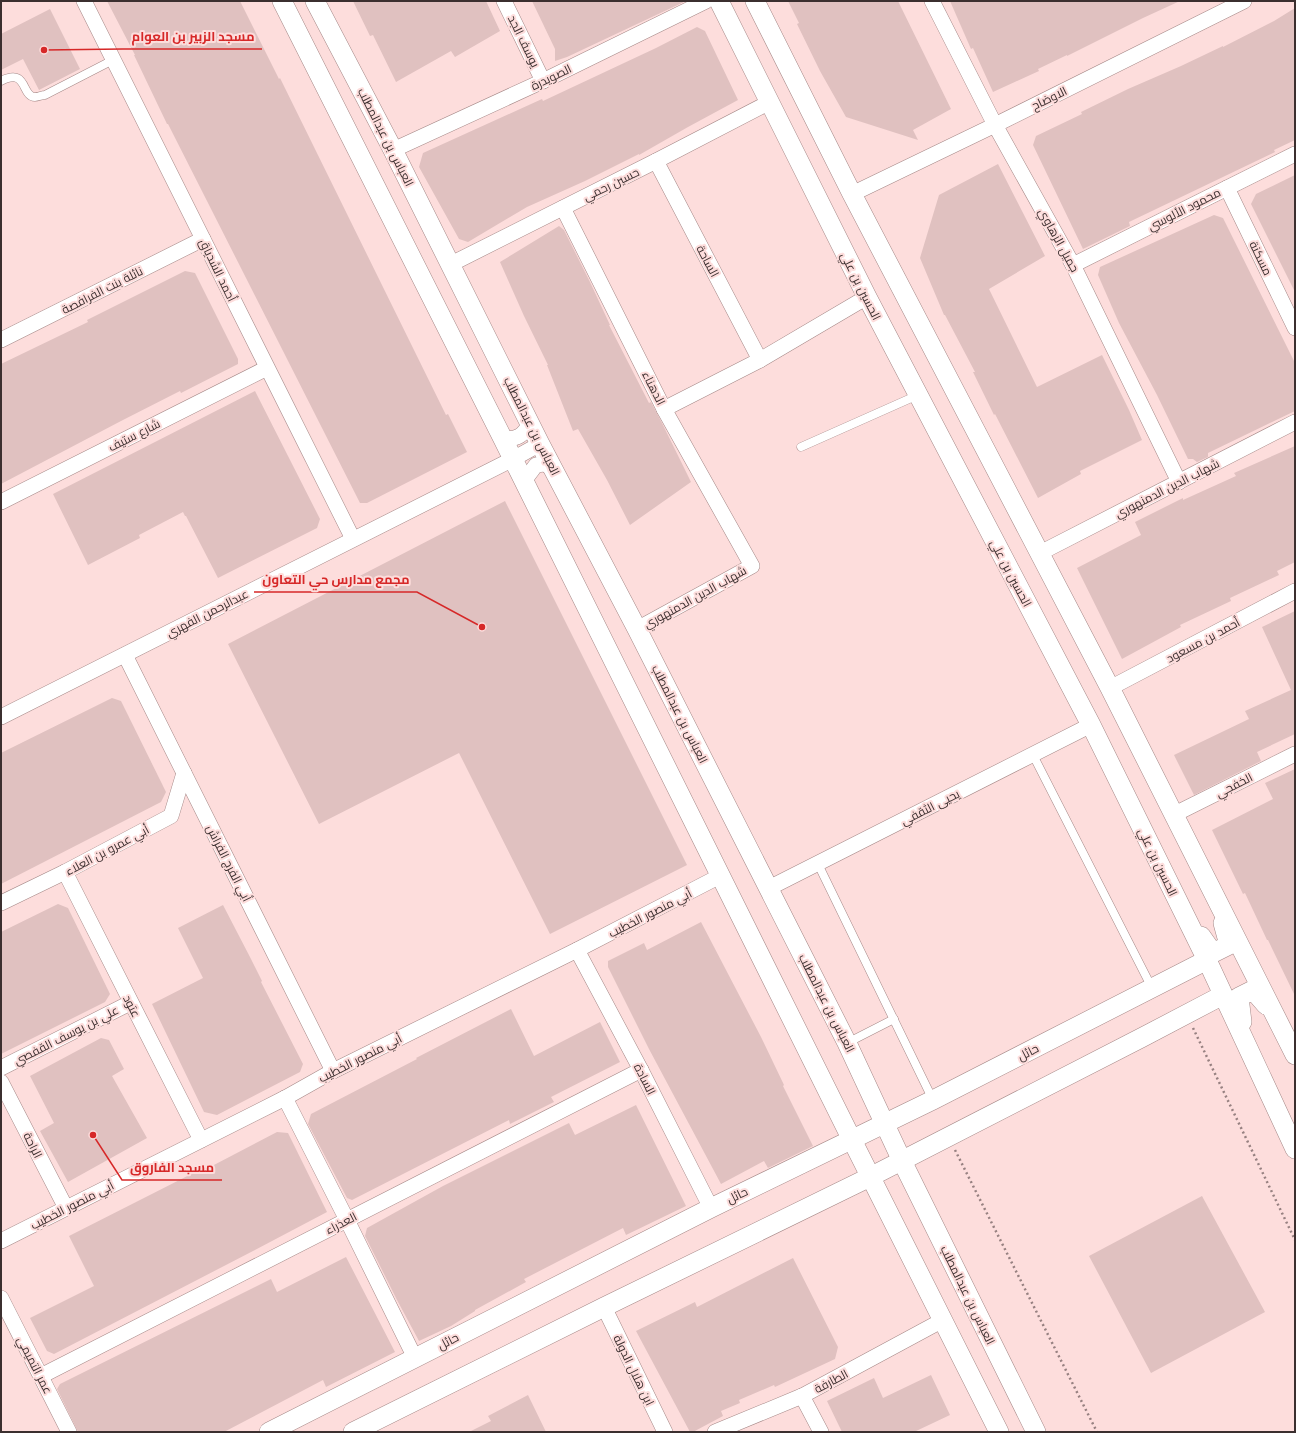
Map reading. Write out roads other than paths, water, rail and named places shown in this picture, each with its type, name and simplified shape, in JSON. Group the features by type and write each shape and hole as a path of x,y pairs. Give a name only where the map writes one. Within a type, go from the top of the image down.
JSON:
{"street":[{"name":"أحمد الشدياق","path":"84,1 352,539"},
{"path":"282,1 503,439 870,1177 999,1432"},
{"name":"العباس بن عبدالمطلب","path":"315,1 451,264 540,444 637,629 769,888 847,1043 902,1161 1036,1432"},
{"name":"يوسف الجد","path":"504,1 543,81"},
{"name":"الصويدرة","path":"393,150 543,81 706,1"},
{"name":"الحسين بن علي","path":"720,1 866,297 1091,725 1207,960 1295,1149"},
{"path":"755,1 852,194 1110,688 1295,1055"},
{"name":"جميل الزهاوي","path":"932,1 995,125 1073,265 1179,482"},
{"name":"الاوضاح","path":"852,194 995,125 1244,1"},
{"name":"حسين رحمي","path":"451,264 770,102"},
{"name":"محمود الألوسي","path":"1073,265 1295,154"},
{"name":"الساحة","path":"656,161 760,360"},
{"name":"مسكنة","path":"1227,188 1295,328"},
{"name":"الدهناء","path":"563,208 664,409 752,566"},
{"name":"نائلة بنت الفرافصة","path":"1,340 203,239"},
{"path":"664,409 760,360 866,297"},
{"name":"شارع ستيف","path":"1,502 267,368"},
{"name":"شهاب الدين الدمنهوري","path":"1040,553 1295,422"},
{"path":"503,439 514,439 525,432 530,423"},
{"name":"عبدالرحمن الفهري","path":"3,711 125,655 540,444"},
{"path":"524,481 536,465 544,464 553,468"},
{"name":"شهاب الدين الدمنهوري","path":"637,629 752,566"},
{"name":"أحمد بن مسعود","path":"1110,688 1295,591"},
{"name":"أبي الفرج الفراش","path":"125,655 333,1071"},
{"name":"يحيى الثقفي","path":"769,888 1091,725"},
{"name":"الخفجي","path":"1173,815 1295,754"},
{"name":"أبي عمرو بن العلاء","path":"1,903 65,872 171,816 184,773"},
{"name":"عتود","path":"65,872 130,1003 201,1140"},
{"name":"أبي منصور الخطيب","path":"1,1241 284,1098 333,1071 577,950 720,876"},
{"path":"1182,911 1213,953 1229,945 1215,896"},
{"name":"السادة","path":"577,950 641,1070 711,1208"},
{"name":"حائل","path":"269,1432 711,1208 933,1100 1207,960"},
{"path":"1245,1044 1239,997 1254,990 1279,1022"},
{"path":"353,1432 902,1161 1223,995"},
{"name":"علي بن يوسف القفصي","path":"1,1068 130,1003"},
{"name":"العذراء","path":"41,1376 641,1070"},
{"name":"الراحة","path":"1,1082 66,1208"},
{"path":"284,1098 347,1220 415,1358"},
{"name":"عمر التميمي","path":"1,1298 69,1432"},
{"name":"ابن هلال الدولة","path":"604,1307 665,1432"},
{"name":"الطارفة","path":"715,1432 802,1396 943,1320"},
{"path":"802,1396 821,1432"}],"lane":[{"path":"1,81 7,78 15,77 20,80 30,96 35,97 45,95 113,60"},
{"path":"801,447 918,395"},
{"path":"1033,755 1152,988"},
{"path":"818,864 933,1100"},
{"path":"847,1043 894,1019"}],"place":[{"name":"مسجد الزبير بن العوام","path":"44,50"},
{"name":"مجمع مدارس حي التعاون","path":"482,627"},
{"name":"مسجد الفاروق","path":"93,1135"}]}
